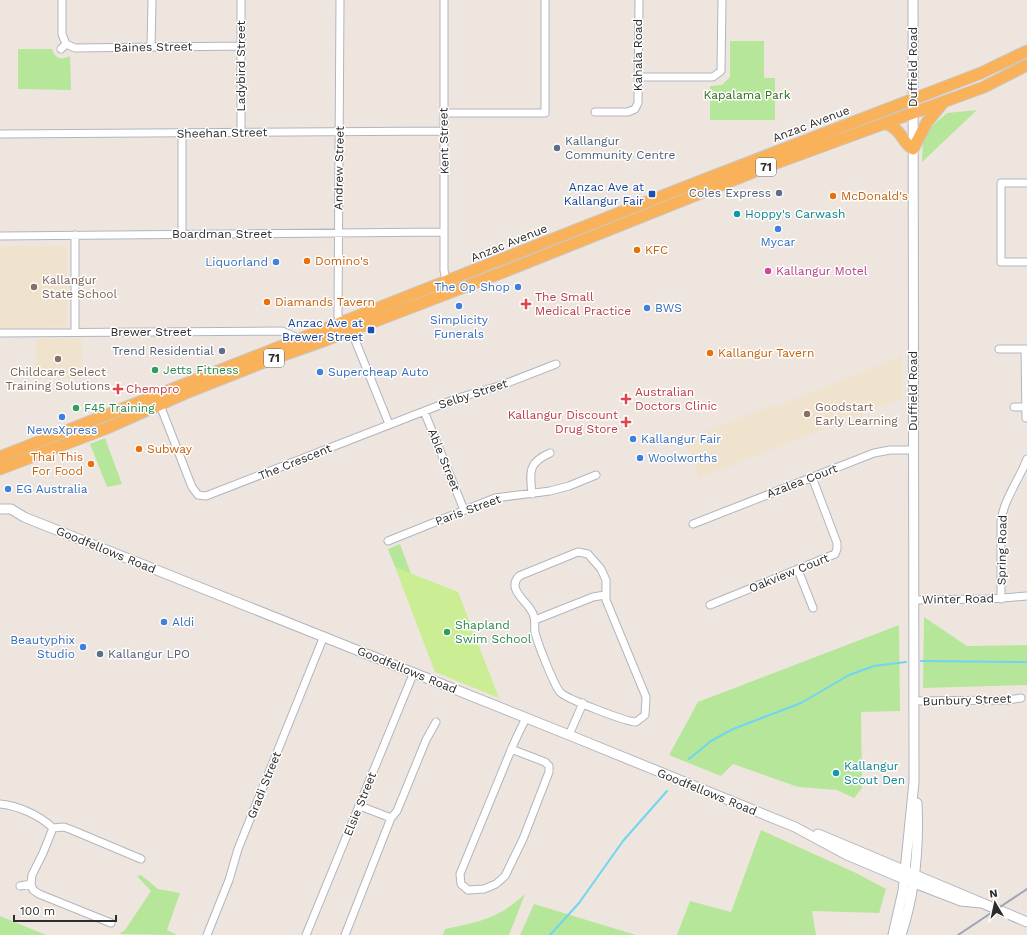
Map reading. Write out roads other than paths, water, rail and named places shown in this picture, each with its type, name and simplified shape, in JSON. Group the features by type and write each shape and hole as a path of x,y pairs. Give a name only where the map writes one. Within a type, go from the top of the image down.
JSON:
{"highway":[{"name":"Anzac Avenue","path":"0,457 1000,66 1027,51"},
{"name":"Anzac Avenue","path":"0,469 272,359 351,331 620,227 771,165 997,81 1027,65"},
{"path":"886,123 898,130 908,146 913,149 927,122 943,102"}],"street":[{"name":"Baines Street","path":"62,0 62,34 64,46 75,48 241,46"},
{"path":"152,0 152,47"},
{"name":"Ladybird Street","path":"241,0 241,132"},
{"name":"Andrew Street","path":"340,0 338,311 341,323"},
{"name":"Kent Street","path":"444,0 444,270 446,282"},
{"path":"444,113 545,112 545,0"},
{"name":"Kahala Road","path":"595,112 628,112 635,109 638,103 639,0"},
{"path":"639,77 718,76 721,71 722,0"},
{"name":"Duffield Road","path":"902,935 914,878 917,828 914,782 913,600 913,0"},
{"name":"Sheehan Street","path":"0,134 444,131"},
{"path":"182,133 182,234"},
{"path":"1027,183 1001,183 1002,262 1027,262"},
{"name":"Boardman Street","path":"0,236 444,232"},
{"path":"75,235 75,332"},
{"path":"341,323 351,331 389,424"},
{"name":"Brewer Street","path":"0,333 282,331 300,339"},
{"path":"999,349 1026,349 1026,418"},
{"name":"Selby Street","path":"389,424 458,398 502,385 556,364"},
{"name":"The Crescent","path":"160,405 192,487 198,495 203,497 389,424"},
{"path":"1014,407 1025,407"},
{"name":"Able Street","path":"424,411 464,510"},
{"name":"Azalea Court","path":"693,524 874,453 890,450 913,450"},
{"path":"532,494 530,476 532,467 538,459 550,453"},
{"name":"Spring Road","path":"1001,599 1001,521 1003,508 1019,479 1027,459"},
{"name":"Paris Street","path":"388,541 499,497 532,494 562,488 596,475"},
{"name":"Oakview Court","path":"710,605 829,558 834,554 837,549 837,544 812,477"},
{"name":"Goodfellows Road","path":"1,509 14,510 19,515 414,672 795,827 852,857 964,894 981,903 1027,922"},
{"path":"578,552 588,554 601,569 607,584 605,595 616,626 646,697 646,711 640,720 633,722 566,696 558,689 536,634 535,620 529,606 515,590 515,581 522,574 578,552"},
{"path":"798,570 813,608"},
{"path":"535,620 593,598 605,595"},
{"name":"Winter Road","path":"913,600 1001,599 1027,596"},
{"name":"Gradi Street","path":"207,935 229,880 238,849 324,636"},
{"name":"Elsie Street","path":"306,935 414,672"},
{"name":"Bunbury Street","path":"914,701 1008,700 1021,698"},
{"path":"569,735 583,703"},
{"path":"511,749 545,762 549,766 549,772 523,839 505,876 490,887 478,890 468,890 461,884 460,874 511,749 526,718"},
{"path":"345,935 390,818 397,811 426,740 436,722"},
{"name":"Duffield Road","path":"893,935 905,874 914,782"},
{"path":"0,804 14,806 41,818 53,828 64,827 141,859"},
{"path":"360,806 390,818"},
{"path":"53,828 43,853 33,872 31,884 33,890 39,894 110,923"},
{"path":"20,886 31,884"}],"waterway":[{"path":"921,661 1027,662"},
{"path":"689,759 711,741 733,729 801,703 849,675 874,666 906,662"},
{"path":"550,935 579,903 623,841 667,791"}],"railway":[{"path":"958,935 1027,889"}],"place":[{"name":"Kallangur Community Centre","path":"557,148"},
{"name":"Coles Express","path":"779,193"},
{"name":"Anzac Ave at Kallangur Fair","path":"652,194"},
{"name":"McDonald's","path":"833,196"},
{"name":"Hoppy's Carwash","path":"737,214"},
{"name":"Mycar","path":"778,229"},
{"name":"KFC","path":"637,250"},
{"name":"Domino's","path":"307,261"},
{"name":"Liquorland","path":"276,262"},
{"name":"Kallangur Motel","path":"768,271"},
{"name":"Kallangur State School","path":"34,287"},
{"name":"The Op Shop","path":"518,287"},
{"name":"Diamands Tavern","path":"267,302"},
{"name":"The Small Medical Practice","path":"526,304"},
{"name":"Simplicity Funerals","path":"459,306"},
{"name":"BWS","path":"647,308"},
{"name":"Anzac Ave at Brewer Street","path":"371,330"},
{"name":"Trend Residential","path":"222,351"},
{"name":"Kallangur Tavern","path":"710,353"},
{"name":"Childcare Select Training Solutions","path":"58,359"},
{"name":"Jetts Fitness","path":"155,370"},
{"name":"Supercheap Auto","path":"320,372"},
{"name":"Chempro","path":"118,389"},
{"name":"Australian Doctors Clinic","path":"626,399"},
{"name":"F45 Training","path":"76,408"},
{"name":"Goodstart Early Learning","path":"807,414"},
{"name":"NewsXpress","path":"62,417"},
{"name":"Kallangur Discount Drug Store","path":"626,422"},
{"name":"Kallangur Fair","path":"633,439"},
{"name":"Subway","path":"139,449"},
{"name":"Woolworths","path":"640,458"},
{"name":"Thai This For Food","path":"91,464"},
{"name":"EG Australia","path":"8,489"},
{"name":"Aldi","path":"164,622"},
{"name":"Shapland Swim School","path":"447,632"},
{"name":"Beautyphix Studio","path":"83,647"},
{"name":"Kallangur LPO","path":"100,654"},
{"name":"Kallangur Scout Den","path":"836,773"}],"park label":[{"name":"Kapalama Park","path":"747,95"}]}
